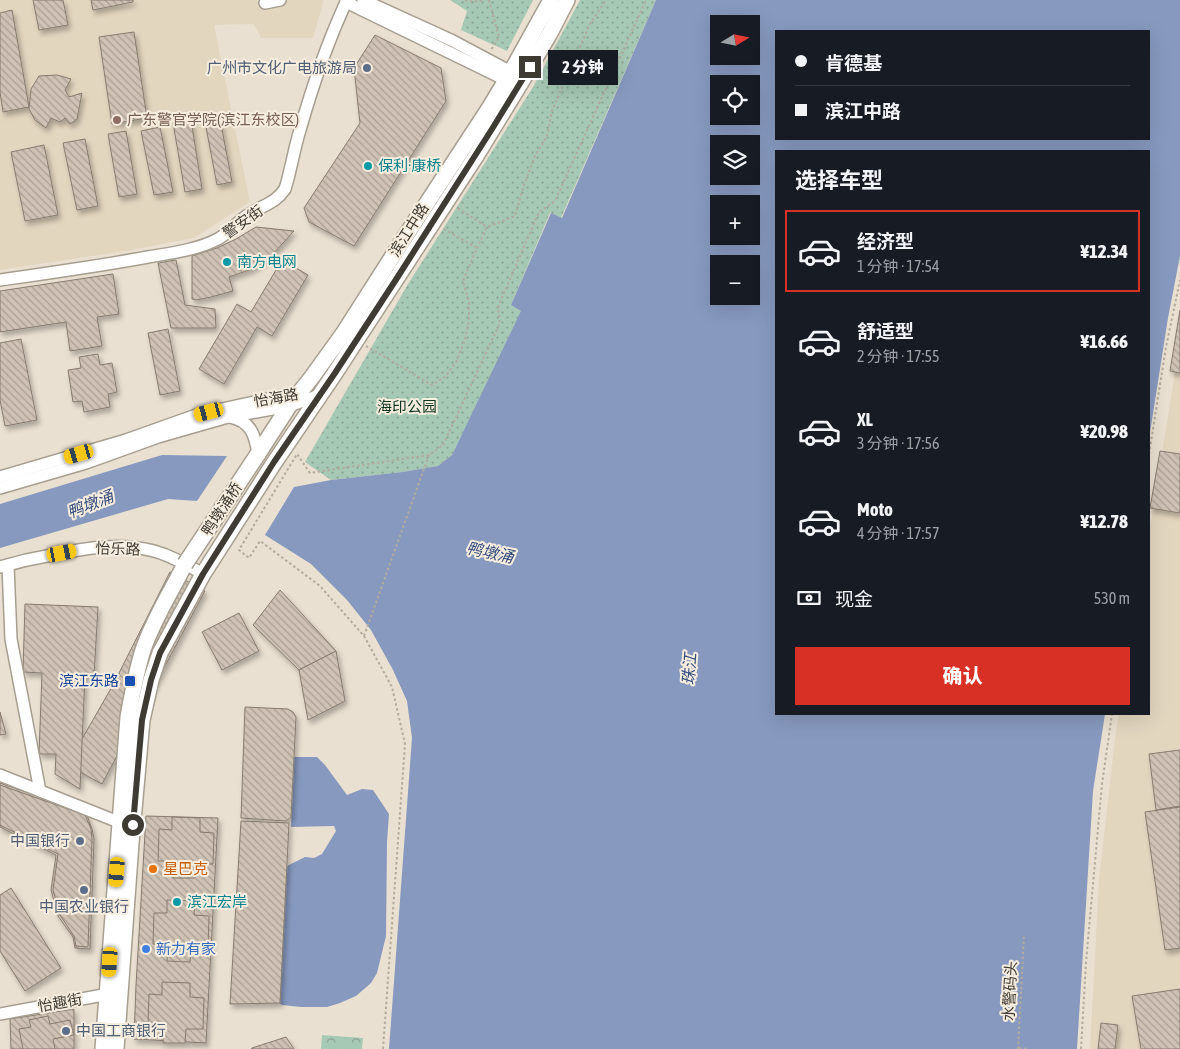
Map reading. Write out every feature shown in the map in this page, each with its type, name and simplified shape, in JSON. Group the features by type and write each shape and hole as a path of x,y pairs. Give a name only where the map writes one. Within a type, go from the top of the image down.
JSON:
{"main road":[{"name":"滨江中路","path":"274,462 335,373 486,140 513,78 551,0"},
{"name":"滨江中路","path":"258,454 289,406 343,334 513,78 550,33 567,0"},
{"name":"鸭墩涌桥","path":"185,564 258,454"},
{"name":"鸭墩涌桥","path":"203,574 274,462"},
{"path":"116,1049 114,993 121,823 128,718 135,678 144,648 185,564"},
{"path":"103,1049 114,993 131,843 142,720 151,680 160,653 203,574"}],"street":[{"path":"265,3 280,0"},
{"path":"364,0 486,58 513,78"},
{"path":"346,1 513,78"},
{"name":"警安街","path":"0,280 129,260 204,244 218,239 250,213 280,197 286,189 315,78 325,49 346,1"},
{"name":"怡海路","path":"0,477 126,440 199,414 300,392 320,395"},
{"name":"怡海路","path":"0,488 86,463 158,437 228,417 289,406 320,395"},
{"path":"228,417 244,422 251,430 256,440 258,454"},
{"name":"怡乐路","path":"4,566 87,548 121,547 152,551 170,556 203,574"},
{"path":"4,566 11,639 40,791"},
{"path":"0,776 121,823"},
{"name":"怡趣街","path":"0,1014 114,993"}],"path":[{"path":"465,0 474,2 483,0"},
{"path":"486,58 499,37 489,0"},
{"path":"365,345 432,385 445,377 456,362 465,340 469,320 469,302 463,281 476,248 487,227 515,216 535,156 547,136 552,110 590,24 606,0"},
{"path":"384,1049 405,744 392,687 364,636 320,586 260,541 249,558 239,550 297,454 310,473 429,455 443,445 500,322 498,306 539,212 555,201 646,0"},
{"path":"452,205 487,227"},
{"path":"438,227 476,248"},
{"path":"1150,448 1166,347 1180,280"},
{"path":"364,636 429,455"},
{"path":"1081,1049 1086,962 1102,784 1112,715"},
{"name":"水警码头","path":"1018,1048 1024,934"},
{"path":"1018,1048 1029,1049"}],"shaded area":[{"name":"广东警官学院(滨江东校区)","path":"0,0 323,0 313,38 261,38 254,24 214,25 250,202 194,238 126,251 0,270"},
{"path":"1180,342 1180,1049 1090,1049 1099,880 1119,715 1150,715 1150,527"}],"green space":[{"path":"450,0 533,0 507,51 461,30 467,11"},
{"name":"海印公园","path":"580,0 656,0 561,218 550,213 511,305 522,311 452,455 438,466 331,480 305,462 408,284 533,87"},
{"path":"322,1035 363,1038 362,1049 321,1049"}],"water":[{"path":"656,0 1180,0 1180,256 1150,433 1150,150 775,150 775,715 1105,715 1093,791 1077,1049 389,1049 412,738 407,701 393,670 371,630 347,600 311,564 265,535 294,487 331,480 438,466 452,455 521,311 511,305 551,213 562,218"},
{"name":"鸭墩涌","path":"162,455 227,456 197,501 168,499 0,548 0,504"},
{"path":"294,757 317,757 347,795 362,789 373,790 389,814 386,936 377,973 371,983 356,996 327,1007 282,1005 257,988 271,886 287,866 305,857 314,858 322,854 336,831 334,826 291,827"}],"building":[{"path":"33,0 63,0 68,25 39,30"},
{"path":"91,0 133,0 133,2 93,10"},
{"path":"12,10 29,107 3,112 0,92 0,13"},
{"path":"134,32 147,118 112,124 99,37"},
{"name":"保利·康桥","path":"375,35 441,68 446,101 354,246 309,222 304,208 360,123 354,68"},
{"path":"57,75 71,79 65,90 69,97 82,93 77,119 70,124 65,118 60,122 51,118 46,128 35,120 29,109 31,89 39,76"},
{"path":"220,119 232,182 217,185 205,122"},
{"path":"191,120 202,189 185,192 173,123"},
{"path":"160,127 173,192 154,195 141,131"},
{"path":"126,131 137,194 119,197 108,134"},
{"path":"85,139 98,206 77,210 63,143"},
{"path":"44,145 58,215 25,221 11,152"},
{"name":"南方电网","path":"256,227 294,231 271,256 252,269 229,277 233,291 196,300 192,299 192,256 217,248"},
{"path":"176,260 185,305 215,309 216,328 171,328 158,263"},
{"path":"282,260 308,275 272,336 257,327 224,384 199,369 237,304 251,312"},
{"path":"113,274 119,314 97,317 102,346 70,351 66,322 0,332 0,291"},
{"path":"1180,310 1180,373 1170,371"},
{"path":"168,329 180,391 160,395 148,333"},
{"path":"21,339 37,420 5,426 0,400 0,343"},
{"path":"98,354 100,365 112,363 117,392 108,394 110,407 84,412 82,401 73,402 68,370 81,368 79,357"},
{"path":"1160,451 1180,454 1180,513 1150,508"},
{"path":"170,572 205,591 102,784 67,765 113,685"},
{"path":"280,590 336,651 299,670 253,625"},
{"path":"25,604 98,607 94,676 85,676 80,789 55,774 56,754 39,754 42,673 23,672"},
{"path":"239,613 259,651 222,670 202,632"},
{"path":"336,651 345,701 308,720 299,670"},
{"path":"245,707 288,709 296,717 291,817 286,821 241,818"},
{"path":"0,712 6,734 0,735"},
{"path":"1180,750 1180,806 1156,810 1149,754"},
{"path":"0,783 86,813 94,839 90,949 75,948 73,937 58,916 51,890 56,855 0,827"},
{"path":"0,785 85,815 91,829 92,839 88,947 76,946 74,936 60,915 53,890 58,854 0,825"},
{"path":"1180,807 1180,948 1165,950 1145,812"},
{"name":"滨江宏岸","path":"146,816 218,818 206,1043 134,1039"},
{"path":"172,817 200,818 200,832 214,833 213,864 196,864 195,878 173,878 173,861 158,861 159,829 172,830"},
{"path":"241,821 289,823 280,1003 230,1004"},
{"path":"11,888 61,968 25,991 0,951 0,895"},
{"path":"167,900 195,901 194,915 209,916 208,947 191,947 190,962 167,961 168,944 153,944 154,913 167,913"},
{"path":"162,982 190,983 190,997 204,998 203,1029 186,1029 185,1043 163,1043 163,1026 148,1025 149,994 162,995"},
{"path":"1180,989 1180,1049 1141,1049 1132,996"},
{"path":"74,1009 74,1049 11,1049 10,1019"},
{"path":"48,1016 50,1024 70,1020 74,1035 53,1039 55,1049 23,1049 19,1029 31,1027 29,1020"},
{"path":"1101,1023 1118,1025 1115,1049 1098,1049"},
{"path":"286,1037 294,1049 251,1049 252,1048"}],"place":[{"name":"广州市文化广电旅游局","path":"367,68"},
{"name":"广东警官学院(滨江东校区)","path":"117,120"},
{"name":"保利·康桥","path":"368,166"},
{"name":"南方电网","path":"227,262"},
{"name":"滨江东路","path":"130,681"},
{"name":"中国银行","path":"80,841"},
{"name":"星巴克","path":"153,869"},
{"name":"中国农业银行","path":"84,890"},
{"name":"滨江宏岸","path":"177,902"},
{"name":"新力有家","path":"146,949"},
{"name":"中国工商银行","path":"66,1031"}],"route":[{"path":"133,825 142,720 151,680 160,653 203,574 274,462 335,373 476,156 530,67"}],"water label":[{"name":"珠江","path":"689,669"}]}
